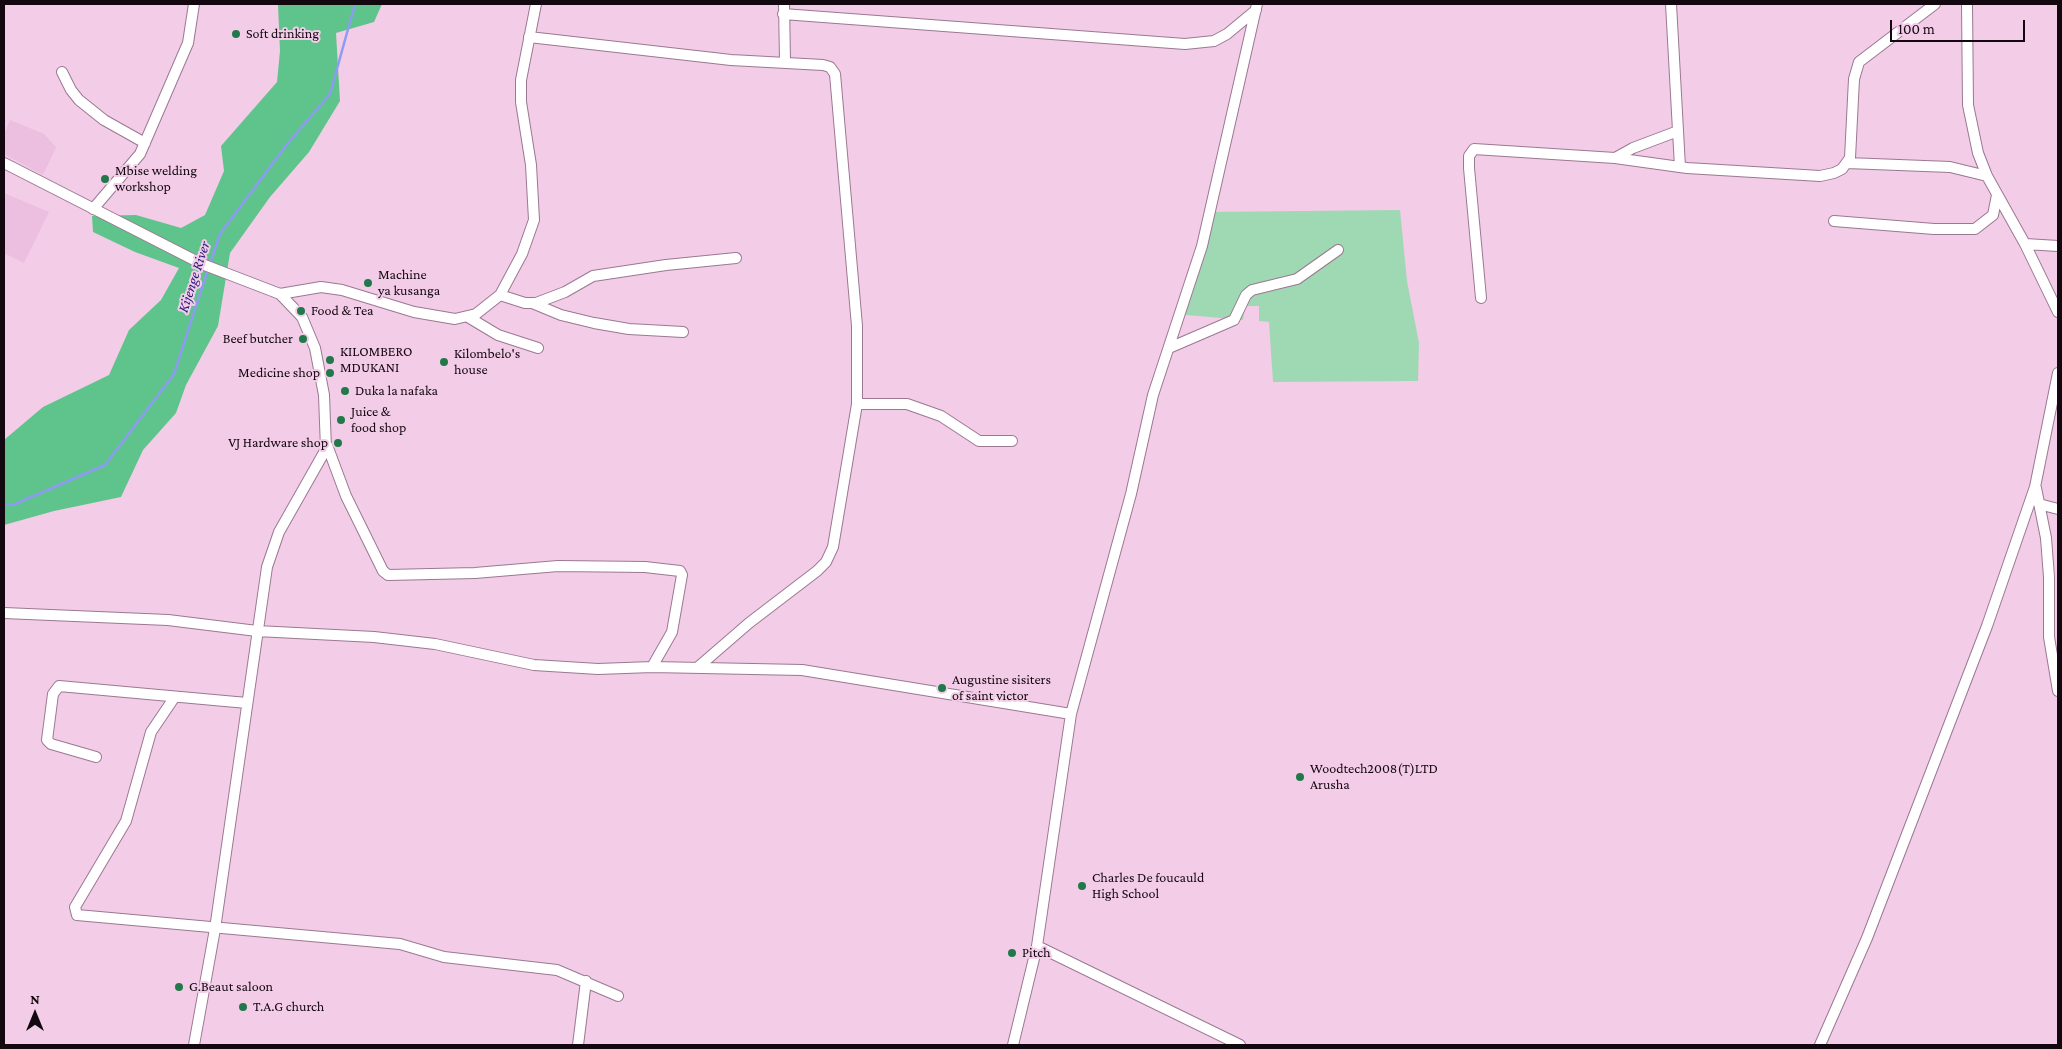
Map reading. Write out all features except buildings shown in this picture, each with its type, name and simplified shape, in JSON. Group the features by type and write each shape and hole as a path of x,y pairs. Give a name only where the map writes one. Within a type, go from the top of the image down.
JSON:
{"street":[{"path":"93,209 134,162 145,143 188,43 194,4"},
{"path":"280,294 321,287 342,290 438,317 455,319 468,317 484,309 500,295 522,254 534,220 531,165 521,102 521,80 536,4"},
{"path":"1670,4 1680,167"},
{"path":"1481,298 1469,168 1471,152 1474,149 1483,148 1615,158 1680,167 1820,176 1834,173 1847,164 1850,158 1856,68 1864,57 1935,4"},
{"path":"1967,4 1968,105 1978,153 1986,176 2025,244 2058,312"},
{"path":"785,61 783,9 1185,44 1214,41 1227,34 1256,7"},
{"path":"1013,1045 1037,946 1071,714 1131,494 1154,395 1202,246 1256,7"},
{"path":"529,37 730,60 785,61 823,65 830,67 835,74 857,326 858,404 833,546 826,562 817,571 749,623 696,668"},
{"path":"62,72 71,90 80,100 104,120 145,143"},
{"path":"1615,158 1633,148 1678,131"},
{"path":"4,163 202,264 280,294 302,317 315,348 324,395 326,444 324,454 275,540 263,587 215,929 194,1045"},
{"path":"1847,164 1950,167 1986,176"},
{"path":"1834,221 1934,229 1975,229 1993,215 1997,195"},
{"path":"2025,244 2058,246"},
{"path":"1169,348 1234,320 1246,296 1252,290 1296,279 1338,250"},
{"path":"532,303 544,301 600,275 736,258"},
{"path":"500,295 594,323 629,329 683,332"},
{"path":"468,317 498,335 538,348"},
{"path":"1820,1045 1867,938 1987,626 2036,487 2058,373"},
{"path":"858,404 907,404 941,416 980,441 1012,441"},
{"path":"326,444 344,491 383,571 388,575 475,573 558,566 645,567 681,572 680,595 672,632 652,667"},
{"path":"2036,487 2046,538 2051,658 2058,691"},
{"path":"2039,504 2058,509"},
{"path":"4,613 168,620 257,631 342,634 412,641 534,665 598,668 652,667 802,670 1071,714"},
{"path":"96,757 51,744 47,740 55,688 65,685 174,698 247,703"},
{"path":"174,698 149,737 123,828 75,911 80,916 400,944 444,956 557,970 618,996"},
{"path":"1037,946 1240,1045"},
{"path":"578,1045 586,982"}],"shaded area":[{"path":"10,120 44,134 56,147 43,175 4,154 4,134"},
{"path":"4,193 49,212 24,263 4,253"}],"green space":[{"path":"278,4 382,4 374,22 336,33 340,101 309,152 270,197 230,253 218,326 186,385 176,413 143,450 121,497 54,511 4,525 4,440 43,407 109,375 129,330 161,300 179,268 135,252 93,232 92,216 136,215 181,228 205,215 224,171 221,146 277,82 280,51"},
{"path":"1400,210 1407,281 1419,343 1418,381 1273,382 1269,322 1259,321 1259,306 1245,306 1243,320 1176,314 1206,212"}],"waterway":[{"name":"Kijenge River","path":"210,264 220,234 288,143 330,94 355,4"},
{"name":"Kijenge River","path":"4,505 15,504 105,465 174,374 208,269"}],"place":[{"name":"Soft drinking","path":"236,34"},
{"name":"Mbise welding workshop","path":"105,179"},
{"name":"Machine ya kusanga","path":"368,283"},
{"name":"Food & Tea","path":"301,311"},
{"name":"Beef butcher","path":"303,339"},
{"name":"KILOMBERO MDUKANI","path":"330,360"},
{"name":"Kilombelo's house","path":"444,362"},
{"name":"Medicine shop","path":"330,373"},
{"name":"Duka la nafaka","path":"345,391"},
{"name":"Juice & food shop","path":"341,420"},
{"name":"VJ Hardware shop","path":"338,443"},
{"name":"Augustine sisiters of saint victor","path":"942,688"},
{"name":"Woodtech2008(T)LTD Arusha","path":"1300,777"},
{"name":"Charles De foucauld High School","path":"1082,886"},
{"name":"Pitch","path":"1012,953"},
{"name":"G.Beaut saloon","path":"179,987"},
{"name":"T.A.G church","path":"243,1007"}]}
